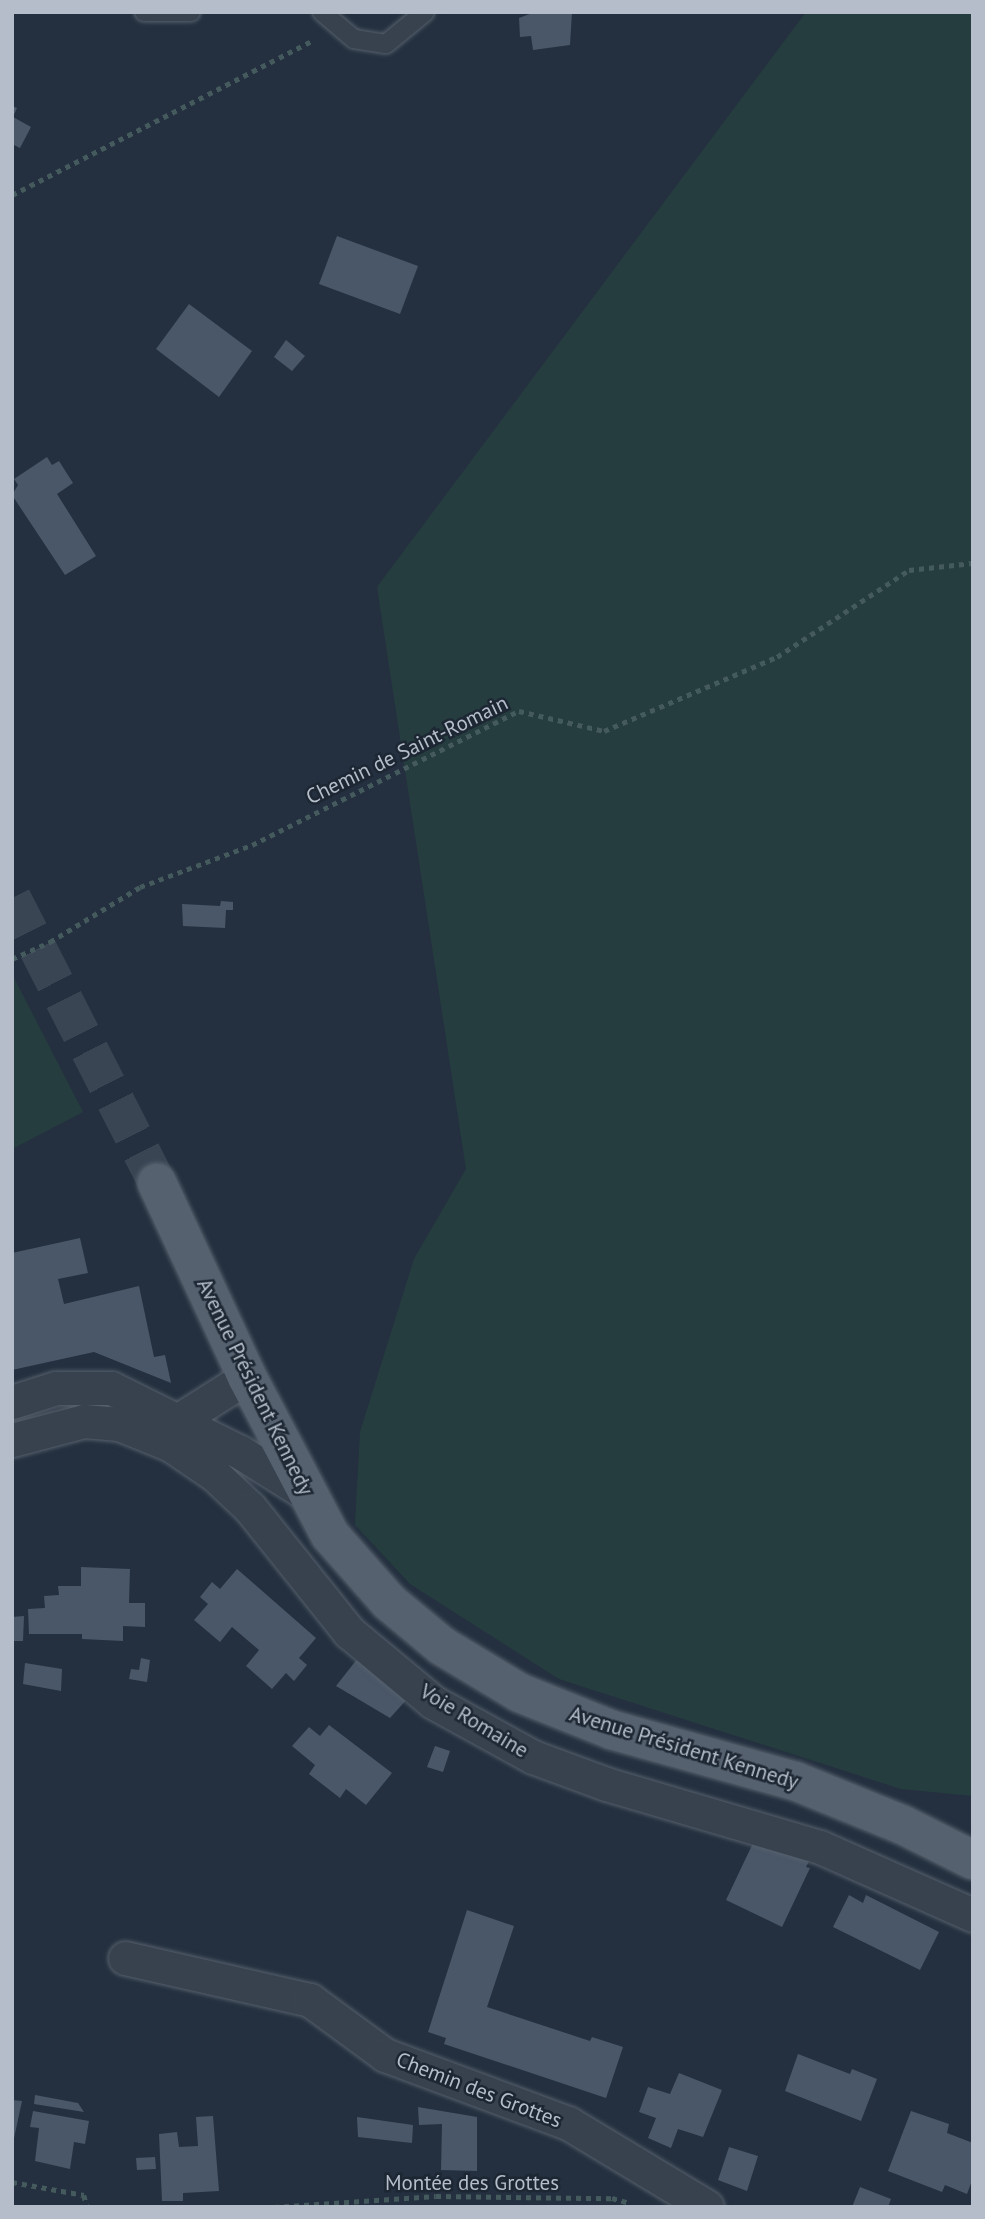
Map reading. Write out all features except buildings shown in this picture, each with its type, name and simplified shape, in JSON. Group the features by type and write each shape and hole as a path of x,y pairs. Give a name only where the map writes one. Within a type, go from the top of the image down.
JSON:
{"main road":[{"name":"Avenue Président Kennedy","path":"157,1183 247,1377 330,1535 389,1602 442,1646 520,1693 612,1730 795,1781 903,1825 973,1860"}],"street":[{"path":"179,1420 247,1377"},
{"path":"12,1402 56,1388 111,1388 179,1420 307,1494"},
{"name":"Voie Romaine","path":"12,1440 84,1421 119,1424 171,1445 215,1475 250,1508 349,1632 433,1702 533,1757 606,1784 820,1847 973,1915"},
{"name":"Chemin des Grottes","path":"125,1958 310,2000 385,2054 568,2123 707,2207"}],"lane":[{"path":"144,12 191,12"},
{"path":"329,18 354,39 386,44 425,12"}],"path":[{"path":"12,195 284,59 329,18"},
{"name":"Chemin de Saint-Romain","path":"12,958 50,942 139,887 252,845 519,711 604,731 777,656 909,570 973,563"},
{"name":"Montée des Grottes","path":"274,2207 436,2196 611,2198 633,2204 662,2181"},
{"path":"12,2182 84,2195 87,2207"}],"green space":[{"path":"806,12 973,12 973,1796 901,1789 559,1679 410,1584 355,1525 360,1432 414,1259 466,1169 377,587"},
{"path":"12,974 83,1112 12,1149"}],"tunnel":[{"path":"12,898 157,1183"}]}
